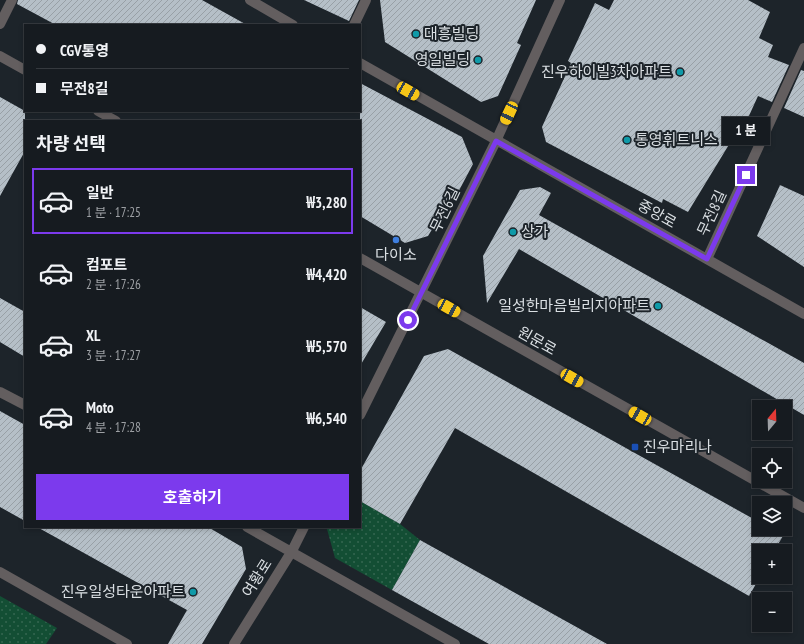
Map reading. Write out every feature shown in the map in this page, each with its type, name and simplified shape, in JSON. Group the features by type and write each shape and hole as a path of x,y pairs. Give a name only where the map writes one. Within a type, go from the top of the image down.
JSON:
{"street":[{"path":"0,24 12,0"},
{"path":"250,0 291,24"},
{"path":"354,24 366,0"},
{"name":"무전6길","path":"421,293 496,141 560,0"},
{"name":"무전8길","path":"707,259 804,48"},
{"path":"0,56 24,69"},
{"path":"361,64 496,141"},
{"path":"100,112 114,120"},
{"name":"중앙로","path":"496,141 804,314"},
{"name":"원문로","path":"361,259 804,508"},
{"path":"361,413 421,293"},
{"path":"0,392 24,404"},
{"path":"249,528 455,644"},
{"name":"여황로","path":"234,644 292,551 304,528"},
{"path":"0,572 127,644"}],"green space":[{"path":"361,502 400,524 420,540 392,590 335,558 327,529 361,528"},
{"path":"0,596 57,628 46,644 0,644"}],"building":[{"path":"18,0 202,0 245,24 54,24 17,4"},
{"path":"304,0 359,0 349,21"},
{"path":"380,0 536,0 517,43 521,45 498,96 481,102 385,42"},
{"path":"614,0 748,0 770,12 759,38 773,45 768,57 789,65 772,102 758,96 738,140 733,138 688,212 663,199 662,203 546,142 542,127 571,63 568,61 595,3 609,10"},
{"path":"801,70 804,71 804,117 784,108"},
{"path":"361,84 462,137 473,164 454,200 451,198 428,236 405,243 361,217"},
{"path":"0,97 24,110 25,120 24,153 0,196"},
{"path":"780,185 804,196 804,267 757,236"},
{"name":"일성한마음빌리지아파트","path":"540,187 551,193 539,215 804,363 804,415 792,408 792,400 778,400 519,249 487,303 483,256 520,190"},
{"path":"0,298 24,311 24,356 0,342"},
{"path":"361,308 386,322 361,364"},
{"path":"448,349 752,518 752,536 783,536 778,544 752,544 752,584 756,584 749,596 455,428 400,524 361,502 361,469 424,356"},
{"path":"0,411 24,424 24,520 0,507"},
{"name":"진우일성타운아파트","path":"39,528 210,528 242,547 246,569 202,644 168,644 187,610"},
{"path":"420,540 607,644 489,644 392,590"}],"place":[{"name":"대흥빌딩","path":"416,34"},
{"name":"영일빌딩","path":"478,60"},
{"name":"진우하이빌3차아파트","path":"680,72"},
{"name":"통영휘트니스","path":"627,140"},
{"name":"상가","path":"513,232"},
{"name":"다이소","path":"396,240"},
{"name":"일성한마음빌리지아파트","path":"658,306"},
{"name":"진우마리나","path":"635,447"},
{"name":"진우일성타운아파트","path":"193,592"}],"route":[{"path":"408,320 496,141 707,259 746,175"}]}
